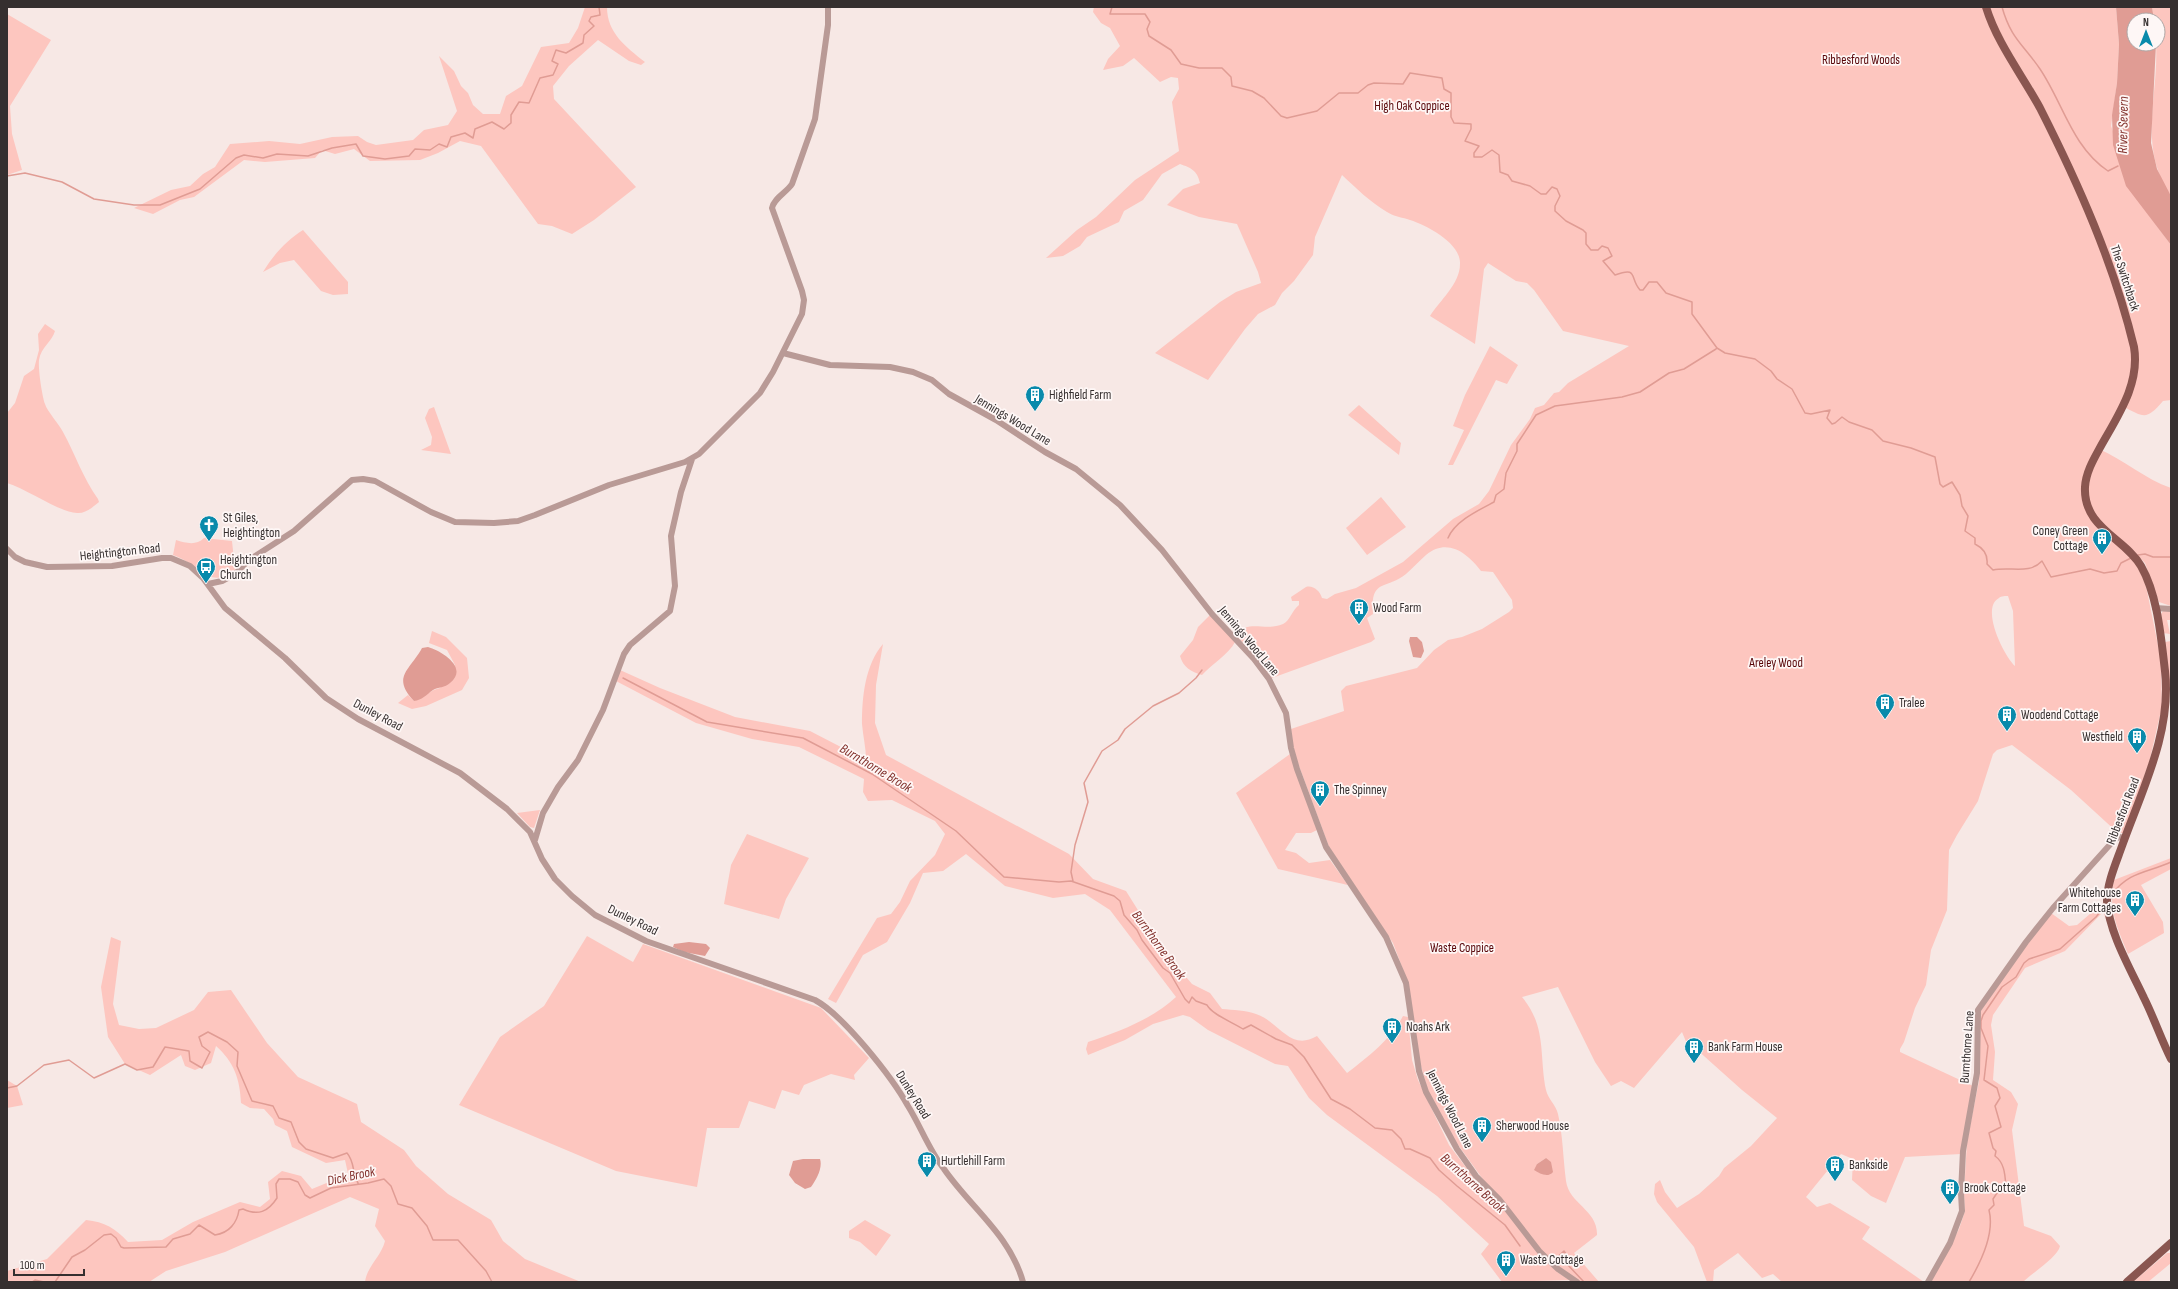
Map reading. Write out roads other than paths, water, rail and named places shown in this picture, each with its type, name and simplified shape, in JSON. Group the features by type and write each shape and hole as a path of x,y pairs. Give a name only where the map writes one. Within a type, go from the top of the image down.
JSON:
{"main road":[{"name":"The Switchback","path":"1986,7 2000,40 2025,81 2074,178 2099,235 2131,334 2136,362 2134,378 2122,406 2091,466 2085,488 2088,506 2097,521 2111,537 2139,563"},
{"name":"Ribbesford Road","path":"2139,563 2147,581 2155,608 2165,672 2165,712 2148,778 2125,838 2109,886 2108,910 2126,960 2171,1058"},
{"path":"2127,1282 2171,1244"}],"street":[{"path":"208,584 222,581 235,574 249,560 294,531 352,480 363,479 375,481 431,512 455,522 494,524 530,517 609,485 692,459 710,444 760,393 768,382 802,314 804,300 772,208 775,201 792,184 815,119 828,25 828,7"},
{"name":"Jennings Wood Lane","path":"783,353 830,365 890,367 913,372 932,380 949,394 996,420 1045,452 1076,469 1120,505 1162,550 1212,614 1254,659 1269,679 1286,713 1291,748 1297,769 1326,846 1386,937 1406,983 1419,1071 1426,1092 1456,1149 1476,1176 1499,1199 1540,1252 1558,1269 1577,1282"},
{"path":"535,840 543,813 558,787 578,760 603,710 614,676 624,654 630,645 670,611 675,586 671,536 680,492 692,459"},
{"name":"Heightington Road","path":"7,549 15,557 25,562 47,567 112,566 154,558 171,558 190,566 208,584"},
{"name":"Dunley Road","path":"208,584 225,608 285,658 326,698 358,719 460,773 521,821 535,840 542,859 558,882 584,907 607,922 646,941 815,1000 833,1012 897,1088 931,1151 944,1171 1007,1245 1023,1282"},
{"path":"2155,608 2171,609"},
{"name":"Burnthorne Lane","path":"1928,1282 1950,1244 1962,1211 1961,1193 1963,1151 1978,1073 1976,1029 1978,1010 2026,942 2057,903 2114,839 2119,837 2125,838"}],"water":[{"name":"River Severn","path":"2116,7 2152,7 2153,12 2126,12 2126,52 2156,52 2151,143 2157,169 2171,196 2171,245 2126,186 2113,145 2112,115 2117,83 2119,44"},
{"path":"1410,637 1417,637 1422,642 1424,651 1421,658 1413,657 1409,641"},
{"path":"428,647 446,656 455,666 457,672 455,677 448,685 435,689 422,698 414,701 407,693 403,679 408,668 422,648"},
{"path":"689,942 706,944 710,948 705,956 684,952 673,947 674,944"},
{"path":"1546,1158 1551,1162 1553,1172 1549,1175 1541,1174 1534,1170 1537,1164"},
{"path":"803,1159 820,1159 821,1162 820,1170 815,1181 811,1187 805,1189 795,1183 789,1175 793,1161"}],"waterway":[{"path":"7,176 25,173 62,182 94,199 134,205 160,205 200,189 236,158 244,155 263,158 277,154 308,156 332,148 356,144 363,156 385,159 409,156 415,149 430,150 439,144 447,147 451,137 465,133 473,138 475,129 492,122 504,129 511,123 511,115 519,102 529,103 540,78 553,75 558,64 552,61 556,50 566,53 583,43 584,35 594,26 589,21 591,17 600,15 599,7"},
{"path":"1112,7 1110,14 1145,14 1150,22 1147,29 1149,36 1171,50 1181,64 1199,68 1222,68 1231,77 1232,86 1252,91 1264,98 1281,116 1287,118 1317,111 1339,93 1358,93 1368,85 1374,83 1403,84 1410,73 1442,78 1444,89 1451,93 1451,117 1454,123 1471,124 1471,129 1465,141 1479,146 1474,153 1474,157 1482,157 1492,150 1499,155 1500,172 1508,175 1512,181 1530,186 1541,194 1546,194 1552,187 1557,189 1560,196 1555,206 1555,211 1566,221 1586,233 1586,244 1591,250 1598,250 1602,246 1608,248 1612,256 1603,261 1615,275 1627,272 1631,273 1640,290 1643,290 1649,282 1657,282 1666,293 1692,302 1692,314 1717,348 1725,353 1755,359 1771,371 1777,379 1792,389 1805,413 1811,414 1830,410 1827,418 1832,424 1842,417 1849,422 1872,430 1883,441 1911,448 1935,457 1940,484 1943,487 1952,482 1960,495 1962,506 1968,516 1965,531 1975,538 1975,544 1984,552 1987,558 1987,564 1993,570 2031,568 2042,561 2051,577 2090,569 2104,573 2117,571 2121,563 2131,558"},
{"path":"2002,7 2013,34 2040,69 2069,124 2085,150 2108,171 2118,166"},
{"path":"1448,538 1456,526 1475,512 1494,502 1496,495 1504,489 1506,473 1517,451 1517,444 1536,415 1555,406 1622,397 1640,392 1669,373 1684,369 1716,349"},
{"path":"2138,555 2145,554 2153,557 2171,557"},
{"path":"1073,881 1071,872 1075,845 1088,802 1084,783 1102,751 1118,740 1125,729 1153,706 1179,693 1196,678 1202,670"},
{"name":"Burnthorne Brook","path":"623,678 707,722 803,738 872,774 956,831 1004,877 1059,882 1071,881 1114,896 1120,901 1124,915 1137,930 1142,940 1163,968 1170,973 1185,999 1189,1003 1192,997 1196,1001 1207,1005 1213,1012 1243,1029 1251,1025 1276,1039 1292,1045 1304,1057 1331,1099 1350,1109 1375,1128 1392,1130 1401,1139 1405,1149 1410,1149 1430,1158 1439,1170 1505,1225 1520,1246"},
{"name":"Burnthorne Brook","path":"2112,894 2119,886 2132,877 2171,862"},
{"name":"Burnthorne Brook","path":"1969,1282 1986,1248 1990,1229 1989,1210 1994,1205 1993,1199 1999,1190 2006,1187 2003,1166 1995,1156 1996,1151 1993,1148 1989,1133 2001,1127 1995,1106 2000,1098 1997,1088 1984,1080 1988,1046 1981,1028 1983,1015 2002,987 2016,977 2024,963 2029,959 2060,949 2096,917 2104,907"},
{"path":"7,1088 17,1086 44,1065 69,1060 94,1078 125,1064 137,1070 153,1067 165,1047 189,1051 190,1061 202,1068 210,1052 202,1046 199,1037 208,1032 227,1042 238,1052 237,1066 252,1101 273,1106 279,1118 291,1122 299,1142 306,1149 333,1158 347,1153 350,1156 358,1183"},
{"name":"Dick Brook","path":"55,1282 72,1257 85,1250 104,1235 111,1234 116,1238 121,1247 124,1248 166,1247 173,1239 190,1234 199,1225 215,1235 220,1234 232,1227 239,1210 243,1209 258,1212 270,1207 277,1198 276,1184 279,1179 290,1179 298,1182 305,1195 310,1198 331,1188 368,1183 384,1179 391,1186 398,1204 412,1208 427,1226 433,1240 458,1240 486,1271 492,1282"},
{"name":"Burnthorne Brook","path":"1553,1261 1564,1251 1566,1254 1566,1263 1584,1282"},
{"name":"Dick Brook","path":"32,1282 35,1280 44,1282"}],"place":[{"name":"Highfield Farm","path":"1035,412"},
{"name":"St Giles, Heightington","path":"209,542"},
{"name":"Coney Green Cottage","path":"2102,555"},
{"name":"Heightington Church","path":"206,584"},
{"name":"Wood Farm","path":"1359,625"},
{"name":"Tralee","path":"1885,720"},
{"name":"Woodend Cottage","path":"2007,732"},
{"name":"Westfield","path":"2137,754"},
{"name":"The Spinney","path":"1320,807"},
{"name":"Whitehouse Farm Cottages","path":"2135,917"},
{"name":"Noahs Ark","path":"1392,1044"},
{"name":"Bank Farm House","path":"1694,1064"},
{"name":"Sherwood House","path":"1482,1143"},
{"name":"Hurtlehill Farm","path":"927,1178"},
{"name":"Bankside","path":"1835,1182"},
{"name":"Brook Cottage","path":"1950,1205"},
{"name":"Waste Cottage","path":"1506,1277"}],"park label":[{"name":"Ribbesford Woods","path":"1861,60"},
{"name":"High Oak Coppice","path":"1412,106"},
{"name":"Areley Wood","path":"1776,663"},
{"name":"Waste Coppice","path":"1462,948"}]}
